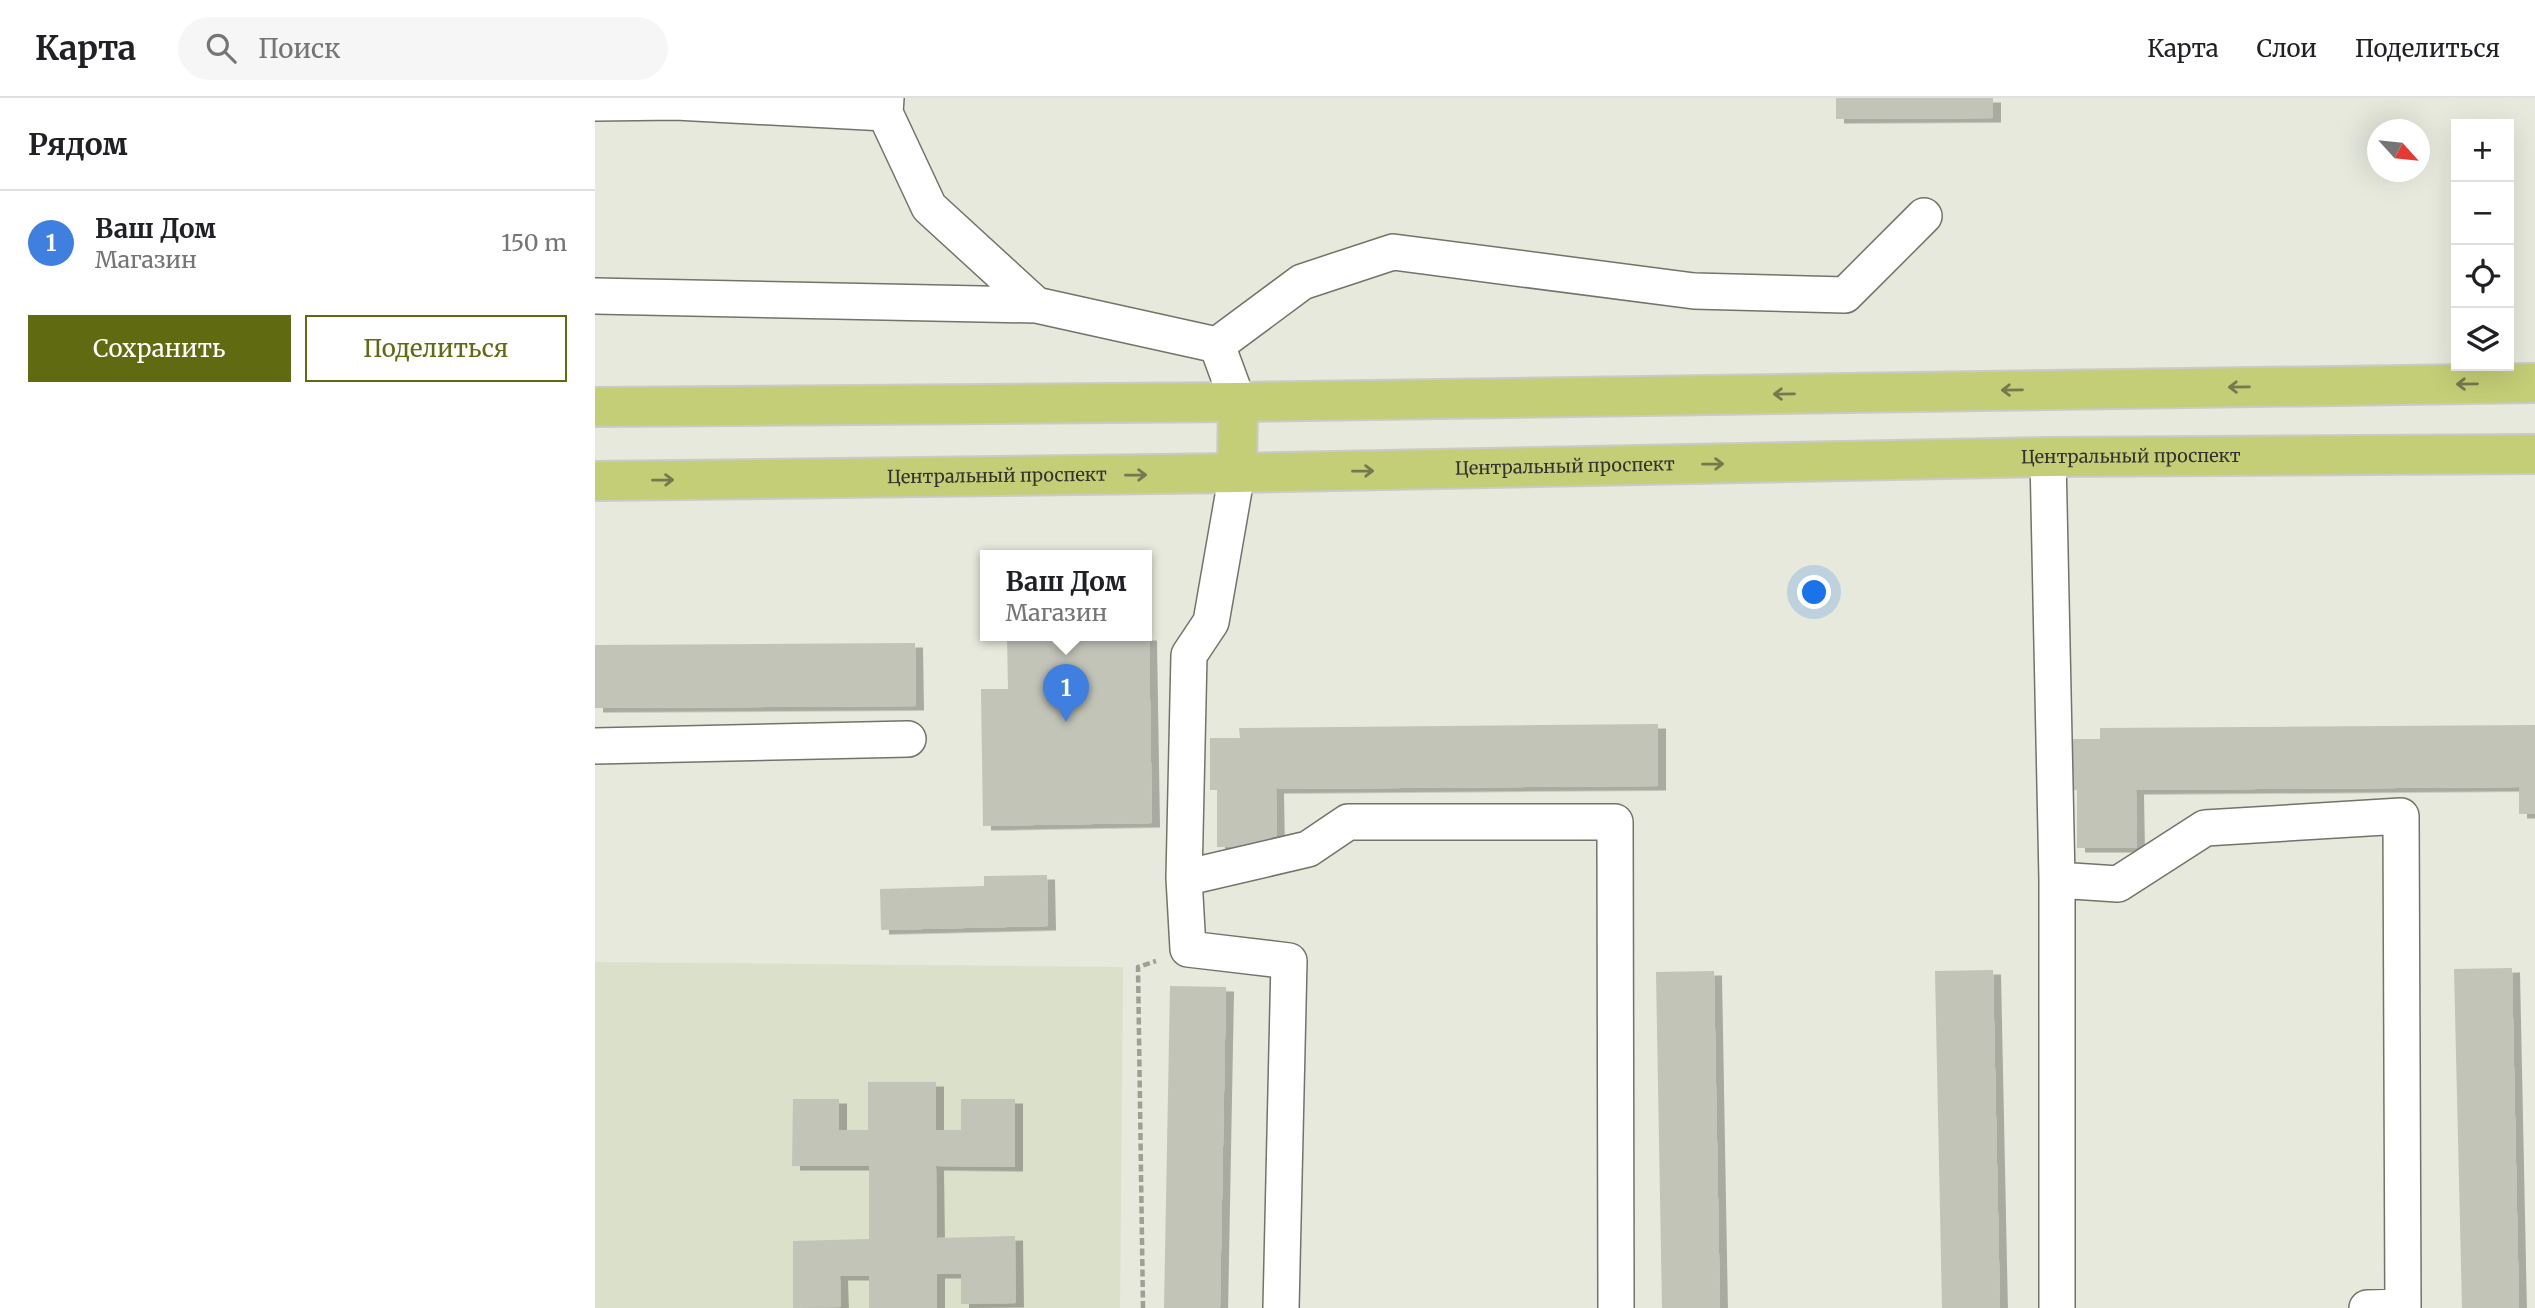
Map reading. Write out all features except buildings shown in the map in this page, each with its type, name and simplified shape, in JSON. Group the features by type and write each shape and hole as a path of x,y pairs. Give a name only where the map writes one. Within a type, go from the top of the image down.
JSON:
{"main road":[{"path":"595,407 1238,402 2535,383"},
{"path":"1237,473 1238,402"},
{"name":"Центральный проспект","path":"595,481 1237,473 2048,457 2535,454"}],"lane":[{"path":"595,103 886,106 929,207 1036,305"},
{"path":"595,296 1036,305 1217,345 1302,282 1394,252 1694,291 1845,295 1924,216"},
{"path":"1217,345 1238,402"},
{"path":"2048,457 2057,880 2057,1308"},
{"path":"1237,473 1211,622 1189,655 1179,863 1188,949 1289,961 1281,1308"},
{"path":"595,746 908,738"},
{"path":"2057,880 2118,884 2205,828 2401,816 2404,1307 2367,1308"},
{"path":"1179,863 1308,849 1348,822 1615,822 1616,1308"}],"path":[{"path":"1143,1308 1138,967 1188,949"}],"shaded area":[{"path":"595,962 1123,967 1120,1308 595,1308"}],"place":[{"name":"Ваш Дом","path":"1066,722"}]}
